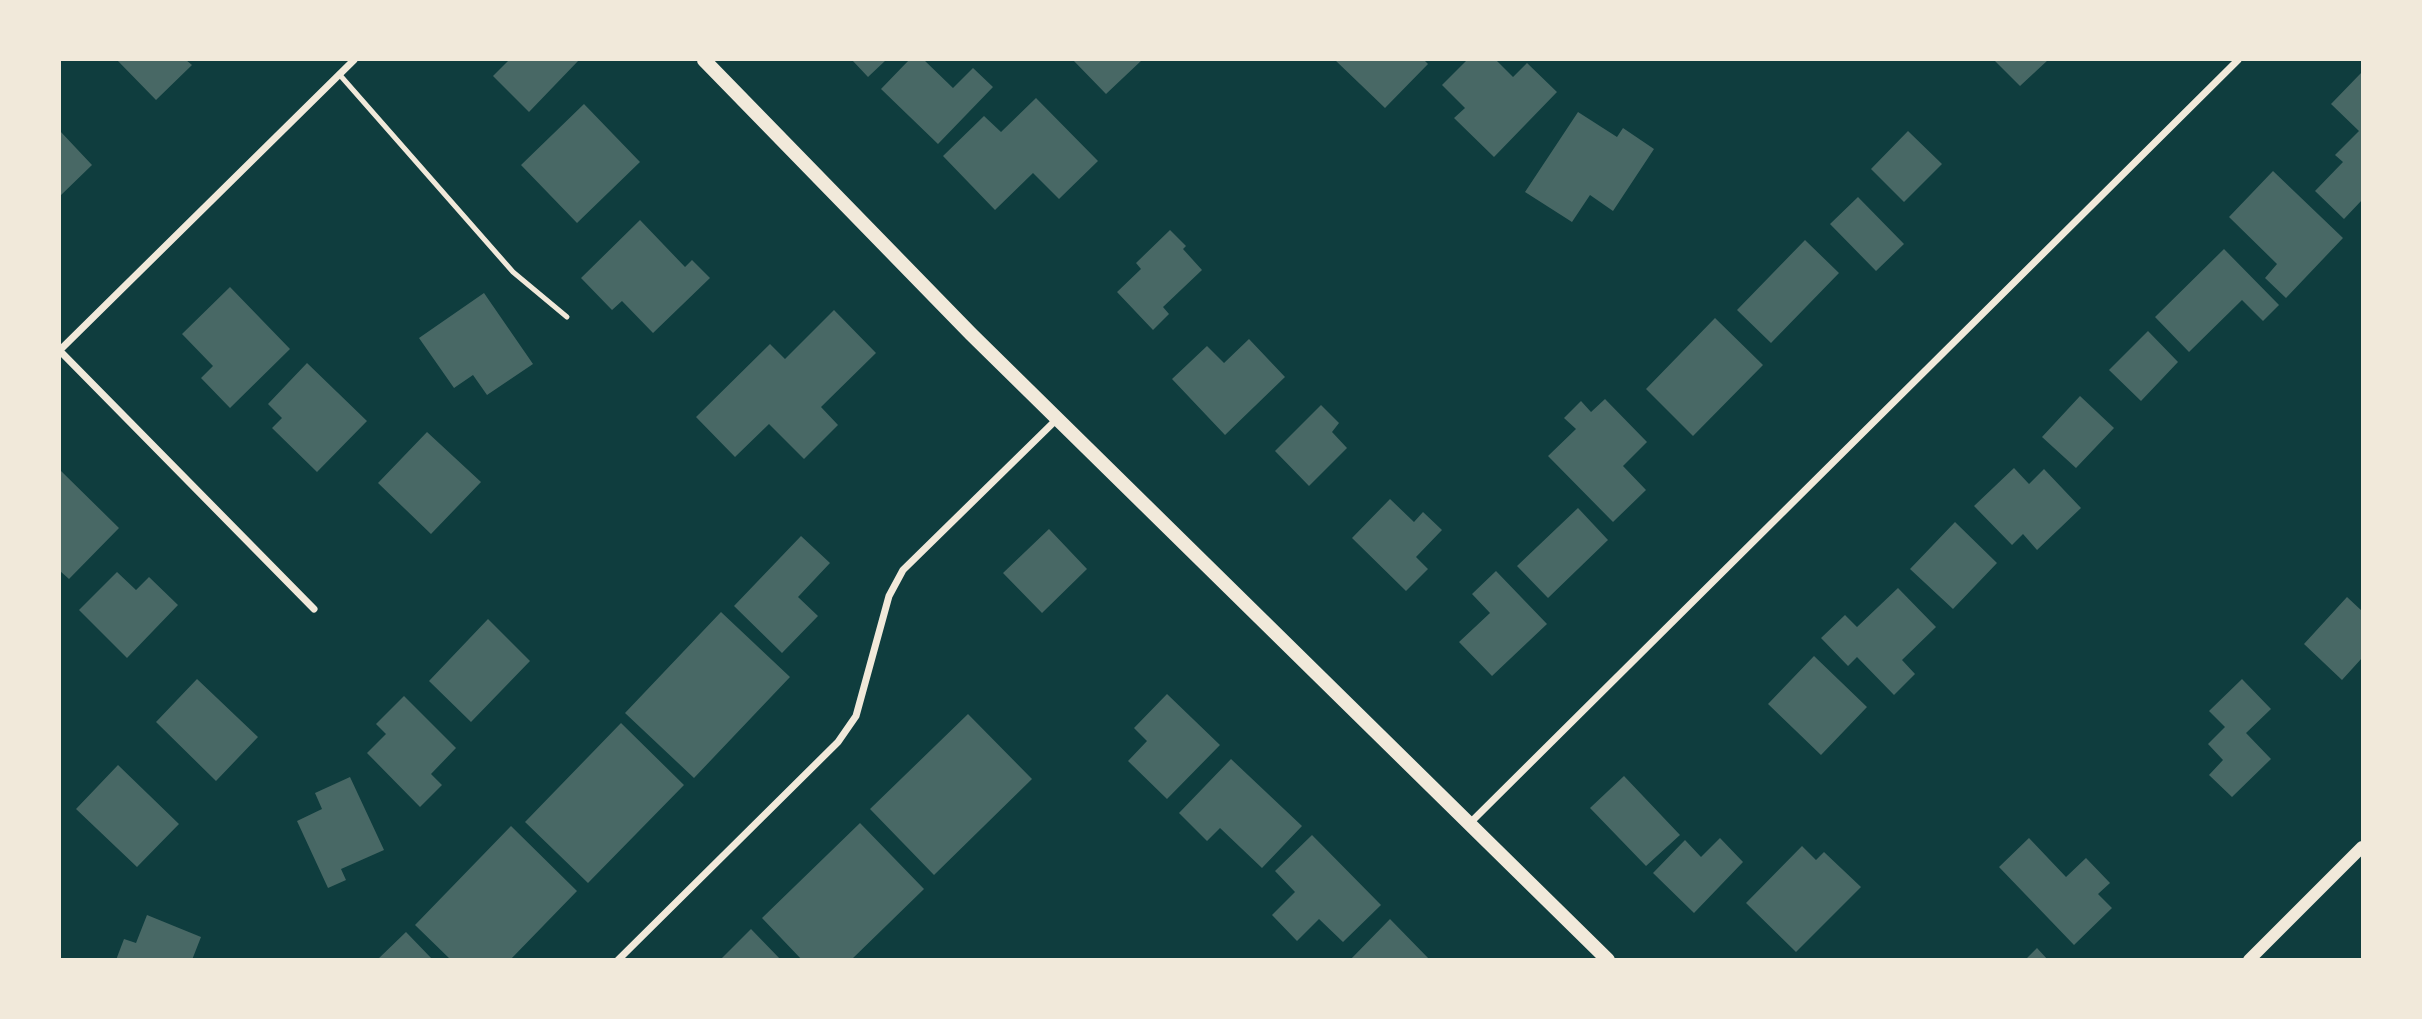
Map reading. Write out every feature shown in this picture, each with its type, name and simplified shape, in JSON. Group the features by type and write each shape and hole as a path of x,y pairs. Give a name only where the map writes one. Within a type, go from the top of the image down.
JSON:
{"main road":[{"path":"704,60 971,334 1608,960"}],"street":[{"path":"314,608 60,351 354,60"},
{"path":"1470,823 2238,60"},
{"path":"618,960 838,742 856,716 889,596 903,570 1058,419"},
{"path":"2249,960 2362,846"}],"lane":[{"path":"339,74 513,272 567,317"}],"building":[{"path":"117,60 186,60 192,65 156,100"},
{"path":"509,60 579,60 529,112 493,76"},
{"path":"852,60 886,60 868,77"},
{"path":"909,60 924,60 953,88 973,68 993,87 938,144 881,89"},
{"path":"1073,60 1142,60 1106,94"},
{"path":"1335,60 1424,60 1428,64 1385,108"},
{"path":"1467,60 1496,60 1513,77 1527,63 1557,92 1494,157 1454,118 1465,108 1442,85"},
{"path":"1994,60 2048,60 2020,86"},
{"path":"2362,72 2362,200 2344,219 2315,191 2343,162 2335,155 2359,131 2331,104"},
{"path":"1036,98 1098,161 1059,199 1033,173 995,210 943,156 984,116 1001,132"},
{"path":"584,104 640,162 577,223 521,165"},
{"path":"1578,112 1617,137 1623,128 1654,149 1613,211 1590,195 1572,222 1525,192"},
{"path":"60,131 92,165 60,196"},
{"path":"1908,131 1942,164 1904,202 1871,169"},
{"path":"2273,171 2343,238 2286,298 2265,278 2277,264 2229,217"},
{"path":"1858,197 1904,244 1876,271 1830,224"},
{"path":"640,220 685,267 692,260 710,278 653,333 622,301 612,310 581,278"},
{"path":"1170,230 1186,246 1183,249 1202,270 1163,307 1169,314 1153,330 1117,292 1141,269 1136,263"},
{"path":"1805,240 1839,273 1771,343 1737,310"},
{"path":"2224,249 2279,305 2263,321 2242,300 2189,352 2155,317"},
{"path":"230,287 290,349 230,408 201,378 213,366 182,334"},
{"path":"484,293 533,364 487,395 473,375 454,388 419,338"},
{"path":"834,310 876,353 821,407 838,425 804,459 769,424 735,457 696,417 770,344 785,359"},
{"path":"1715,318 1763,365 1693,436 1646,389"},
{"path":"2148,331 2178,362 2141,401 2109,370"},
{"path":"1249,339 1285,377 1225,435 1172,379 1207,346 1224,363"},
{"path":"307,363 367,421 317,472 272,428 282,418 268,404"},
{"path":"2080,396 2114,428 2076,468 2042,437"},
{"path":"1605,399 1647,442 1623,466 1646,490 1613,522 1548,456 1576,429 1564,418 1581,401 1591,412"},
{"path":"1321,405 1339,423 1332,432 1347,448 1309,486 1275,451"},
{"path":"427,432 481,482 431,534 378,483"},
{"path":"2014,468 2029,484 2044,469 2081,508 2037,550 2023,534 2012,545 1974,506"},
{"path":"60,470 119,528 69,579 60,571"},
{"path":"1390,499 1414,522 1423,512 1442,530 1416,557 1428,569 1406,591 1352,538"},
{"path":"1578,508 1608,540 1548,598 1517,566"},
{"path":"1955,522 1997,563 1953,609 1910,569"},
{"path":"1049,529 1087,569 1042,613 1003,573"},
{"path":"801,536 830,563 798,597 818,616 782,653 734,606"},
{"path":"1496,571 1547,624 1492,676 1459,642 1490,613 1472,594"},
{"path":"117,572 136,590 149,577 178,605 127,658 79,610"},
{"path":"1898,588 1936,627 1902,660 1915,674 1894,695 1857,657 1848,666 1821,638 1845,615 1857,627"},
{"path":"2347,597 2362,611 2362,658 2342,680 2304,644"},
{"path":"721,612 790,677 694,778 625,713"},
{"path":"488,619 530,661 471,722 429,681"},
{"path":"1814,656 1867,707 1821,755 1768,704"},
{"path":"197,679 258,737 216,781 156,722"},
{"path":"2242,679 2271,709 2246,733 2271,759 2232,797 2209,775 2223,760 2208,744 2225,727 2209,711"},
{"path":"1167,694 1220,745 1167,799 1128,761 1147,741 1134,728"},
{"path":"404,696 456,748 431,774 442,785 420,807 367,753 386,734 376,724"},
{"path":"968,714 1032,779 934,875 870,809"},
{"path":"621,723 684,785 588,883 525,822"},
{"path":"1231,759 1302,826 1262,868 1220,828 1207,841 1179,813"},
{"path":"118,765 179,824 137,867 76,809"},
{"path":"1624,776 1680,835 1646,866 1590,808"},
{"path":"350,777 384,850 341,869 346,880 328,888 297,821 322,809 315,793"},
{"path":"860,823 924,889 851,960 802,960 762,918"},
{"path":"511,826 577,891 510,960 451,960 415,925"},
{"path":"1312,835 1381,905 1343,942 1319,919 1297,941 1272,915 1295,892 1275,871"},
{"path":"1720,838 1743,862 1694,913 1653,873 1685,840 1701,857"},
{"path":"2029,838 2066,877 2086,858 2110,883 2098,894 2112,908 2074,945 1999,867"},
{"path":"1802,846 1816,860 1824,852 1861,887 1796,952 1746,903"},
{"path":"147,915 201,937 192,960 116,960 124,939 136,943"},
{"path":"1390,919 1430,960 1350,960"},
{"path":"751,929 781,960 720,960"},
{"path":"406,932 433,960 377,960"},
{"path":"2037,948 2048,960 2025,960"}]}
